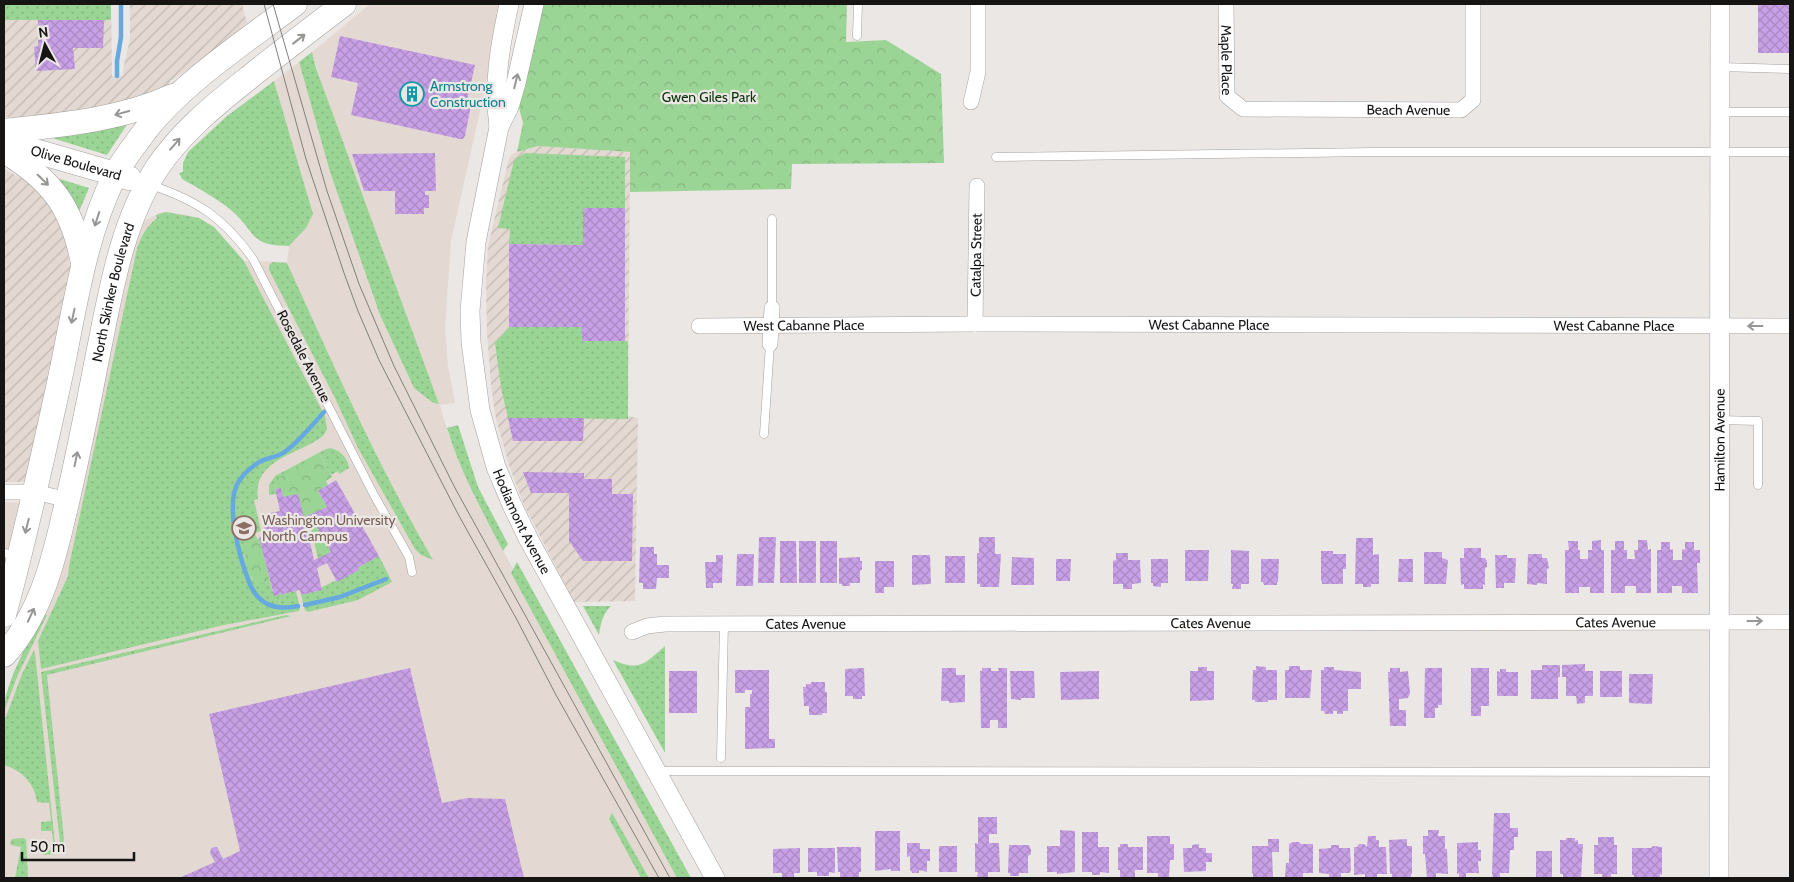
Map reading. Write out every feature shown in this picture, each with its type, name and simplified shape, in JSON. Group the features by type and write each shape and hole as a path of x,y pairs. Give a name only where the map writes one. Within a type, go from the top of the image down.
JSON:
{"main road":[{"path":"5,604 11,555 35,492 84,268 100,213 115,174 146,130 184,91 207,71 295,4"},
{"name":"North Skinker Boulevard","path":"4,655 15,643 24,628 45,582 56,548 68,500 114,274 132,219 148,184 171,148 190,127 233,90 344,4"},
{"path":"4,130 69,124 112,116 154,104 184,91"},
{"name":"Olive Boulevard","path":"4,142 148,184"},
{"path":"4,150 42,178 60,199 74,225 84,268"}],"street":[{"name":"Hodiamont Avenue","path":"499,126 495,102 496,80 509,4"},
{"name":"Hodiamont Avenue","path":"534,4 510,107 499,126 476,242 470,311 471,342 480,410 496,467 512,505 714,878"},
{"path":"971,102 978,72 978,4"},
{"name":"Maple Place","path":"1226,4 1227,96 1243,108"},
{"name":"Beach Avenue","path":"1243,108 1461,110 1473,100 1473,4"},
{"name":"Hamilton Avenue","path":"1718,878 1720,4"},
{"name":"Catalpa Street","path":"975,324 977,186"},
{"path":"770,344 772,308"},
{"name":"West Cabanne Place","path":"699,326 975,324 1790,326"},
{"path":"4,492 35,492 68,500"},
{"name":"Cates Avenue","path":"632,632 647,626 665,624 724,623 1790,622"}],"lane":[{"path":"858,4 858,36"},
{"path":"1720,67 1790,69"},
{"path":"1720,112 1790,112"},
{"path":"996,156 1374,152 1790,152"},
{"name":"Rosedale Avenue","path":"148,184 175,193 212,214 228,227 252,259 374,495 409,557 412,572"},
{"path":"772,218 772,308"},
{"path":"764,434 770,344"},
{"path":"1719,420 1758,421 1758,485"},
{"path":"720,758 724,623"},
{"path":"656,771 1718,772"}],"shaded area":[{"path":"4,4 111,4 112,76 123,76 130,39 130,4 242,4 247,23 210,55 170,81 169,86 147,97 42,119 4,117"},
{"name":"Washington University North Campus","path":"370,4 504,4 451,241 445,329 448,366 455,403 440,405 449,436 478,503 513,569 511,573 677,878 649,878 612,814 609,819 641,878 4,878 4,701 12,678 65,561 124,284 139,229 145,221 159,213 187,215 199,218 214,227 244,261 287,262 289,246 306,228 313,214 274,81 299,62 330,172 380,315 414,388 312,52"},
{"path":"539,146 630,152 628,416 638,418 635,601 574,602 524,505 509,465 496,419 491,386 487,333 486,285 488,246 509,158 517,152"},
{"path":"4,169 28,182 51,207 65,233 70,267 70,279 28,481 18,482 4,482"},
{"path":"4,502 21,503 4,584"}],"green space":[{"path":"4,4 111,4 111,20 4,20"},
{"name":"Gwen Giles Park","path":"542,4 847,4 846,42 886,40 941,74 944,163 792,164 791,189 630,192 630,152 538,146 517,152 523,123 519,108"},
{"path":"312,52 316,68 439,404 432,402 414,388 380,315 330,172 299,62"},
{"path":"274,81 313,214 306,228 289,246 267,244 260,241 227,207 182,179 179,173 183,172 183,163 188,152 227,116"},
{"path":"130,120 107,155 52,138 52,134"},
{"path":"525,153 625,157 625,208 583,208 583,245 509,244 510,229 498,228 514,160"},
{"path":"60,179 89,188 78,214 57,180"},
{"path":"166,212 199,218 214,227 244,261 325,416 327,429 322,436 316,441 281,458 260,478 258,499 254,500 261,531 255,533 257,539 250,542 244,555 252,579 263,583 270,582 274,596 296,591 300,608 299,611 224,625 41,669 38,641 68,576 136,253 144,234 157,218 156,215"},
{"path":"273,262 287,263 374,450 433,560 421,555 415,549 358,448 335,398 269,270 269,265"},
{"path":"509,327 582,327 582,341 628,341 628,419 508,418 501,388 495,343"},
{"path":"458,425 478,487 508,544 503,551 472,491 452,444 447,428"},
{"path":"330,448 343,455 349,468 339,474 338,471 331,475 320,455 275,485 276,494 269,495 269,485 275,476"},
{"path":"320,455 332,477 326,481 328,485 318,491 327,507 304,517 283,497 281,488 275,489 276,479"},
{"path":"315,523 332,553 318,559 310,524"},
{"path":"260,538 270,582 264,583 254,580 250,574 244,549 246,544"},
{"path":"379,556 392,582 358,600 308,612 305,610 301,595 322,590 322,587 358,570 357,568"},
{"path":"517,562 691,878 677,878 511,573"},
{"path":"583,606 611,606 601,623 599,635"},
{"path":"42,614 47,615 17,677 4,712 8,688 13,675"},
{"path":"286,615 291,616 47,675 64,839 61,852 41,672"},
{"path":"665,646 665,753 613,660 622,664 642,664"},
{"path":"34,650 56,854 44,855 41,853 43,851 54,850 52,831 41,831 41,822 51,821 49,803 37,802 33,789 22,774 4,765 4,722 22,674"},
{"path":"612,813 649,878 641,878 609,819"},
{"path":"24,838 26,840 28,878 15,878 21,847 11,845 10,843 12,839"}],"building":[{"path":"1758,4 1790,4 1790,53 1758,53"},
{"path":"38,20 104,20 103,48 73,48 75,69 36,71 34,47 38,46"},
{"name":"Armstrong Construction","path":"340,36 475,65 466,105 471,107 463,139 351,115 358,83 331,77"},
{"path":"435,153 436,191 425,191 425,195 429,195 429,208 424,208 424,214 395,214 395,191 364,191 352,154"},
{"path":"583,208 625,208 625,341 582,341 582,327 509,327 509,244 583,245"},
{"path":"508,418 584,418 583,441 513,441"},
{"path":"523,472 584,473 584,479 612,479 612,494 633,494 632,561 583,561 569,541 569,493 531,493"},
{"path":"336,480 379,556 337,582 327,563 317,568 322,590 301,595 300,590 274,596 259,537 273,533 271,529 265,530 261,515 280,511 275,489 281,488 283,497 298,494 304,517 327,507 318,491","holes":["315,523 331,552 314,560 306,524"]},
{"path":"759,537 776,537 774,583 758,583"},
{"path":"979,537 995,537 995,554 1001,554 999,587 980,587 980,584 977,584"},
{"path":"1356,538 1373,538 1373,555 1379,554 1379,584 1363,587 1363,584 1355,584"},
{"path":"1601,540 1601,550 1604,550 1604,593 1590,593 1590,587 1579,587 1579,593 1565,593 1565,550 1569,550 1568,541 1578,541 1580,559 1588,559 1588,550 1592,550 1592,541"},
{"path":"1638,540 1647,540 1648,550 1651,549 1651,593 1636,593 1636,586 1625,586 1625,593 1611,593 1611,550 1615,550 1615,541 1624,541 1627,559 1635,559 1634,550 1638,550"},
{"path":"780,541 796,541 797,583 780,583"},
{"path":"799,541 816,541 816,583 799,583"},
{"path":"820,541 837,541 837,583 820,583"},
{"path":"1661,542 1670,542 1670,550 1673,549 1673,560 1682,560 1682,549 1685,550 1685,542 1694,542 1694,550 1700,550 1700,563 1697,563 1698,593 1682,593 1682,586 1672,586 1672,593 1657,593 1657,550 1661,550"},
{"path":"640,547 654,547 654,554 657,554 657,565 669,565 669,578 657,578 656,589 643,589 643,583 639,583"},
{"path":"1464,548 1481,548 1481,558 1485,558 1487,561 1483,589 1464,589 1464,584 1461,585 1460,558 1464,558"},
{"path":"1185,550 1209,550 1208,581 1185,581"},
{"path":"1231,550 1249,551 1249,584 1241,584 1241,589 1232,589"},
{"path":"1321,551 1333,551 1333,554 1346,554 1343,584 1322,584"},
{"path":"1424,552 1442,552 1442,558 1448,560 1446,584 1424,584"},
{"path":"1116,553 1128,553 1128,560 1140,560 1141,583 1132,584 1132,589 1123,589 1123,584 1113,584 1113,561 1116,560"},
{"path":"737,554 754,554 753,586 736,586"},
{"path":"1528,554 1542,554 1542,558 1547,558 1549,568 1547,569 1547,584 1527,584"},
{"path":"716,555 723,555 722,583 713,583 713,588 706,588 705,562 716,562"},
{"path":"912,555 930,555 931,584 912,585"},
{"path":"1495,555 1507,555 1507,558 1516,558 1515,583 1504,583 1504,588 1496,588"},
{"path":"945,556 965,556 965,583 945,583"},
{"path":"860,557 862,570 860,570 860,583 850,583 850,586 839,584 839,558"},
{"path":"1012,557 1034,558 1034,585 1011,585"},
{"path":"1056,559 1071,559 1070,581 1056,581"},
{"path":"1151,559 1168,559 1168,583 1161,583 1161,587 1153,586 1153,583 1151,583"},
{"path":"1261,559 1279,559 1277,585 1264,585 1261,582"},
{"path":"1399,559 1413,559 1413,582 1398,582"},
{"path":"875,561 894,561 894,587 884,587 884,593 875,593"},
{"path":"1585,664 1585,671 1593,671 1593,696 1585,696 1585,703 1577,704 1576,696 1566,696 1566,677 1562,677 1562,665"},
{"path":"1542,665 1560,665 1558,699 1531,699 1531,670 1542,670"},
{"path":"1256,666 1266,667 1266,670 1277,670 1277,700 1255,702 1255,700 1252,700 1253,670 1256,670"},
{"path":"1289,666 1300,666 1300,670 1312,670 1310,698 1285,698 1285,670 1289,670"},
{"path":"1198,667 1207,667 1207,671 1214,671 1214,700 1190,701 1190,671 1198,671"},
{"path":"1324,667 1334,667 1334,670 1361,672 1361,689 1348,689 1348,711 1343,711 1343,714 1337,714 1337,711 1333,711 1333,714 1325,714 1324,711 1321,711 1321,670 1324,670"},
{"path":"410,668 442,803 468,798 505,799 524,878 179,878 215,862 210,853 214,847 217,847 223,859 240,851 209,714"},
{"path":"864,668 865,696 862,696 862,699 853,699 853,696 845,696 845,669"},
{"path":"942,668 956,668 956,675 965,675 965,702 949,703 949,701 941,701"},
{"path":"982,668 991,668 991,671 999,671 998,668 1007,668 1007,728 998,728 998,720 990,720 990,728 981,728 980,671 982,671"},
{"path":"1390,668 1400,668 1400,672 1408,671 1410,693 1408,698 1399,699 1399,710 1406,710 1406,726 1390,726 1388,672 1390,672"},
{"path":"1425,668 1442,668 1442,705 1438,705 1438,708 1435,708 1435,718 1424,718"},
{"path":"1471,668 1489,668 1489,706 1481,706 1481,716 1471,716"},
{"path":"1500,669 1506,669 1506,672 1518,672 1518,696 1497,696 1497,671 1500,672"},
{"path":"735,670 769,670 769,739 775,739 775,748 745,749 745,707 750,707 750,694 752,694 752,690 745,690 745,693 735,693"},
{"path":"669,671 697,671 697,713 669,713"},
{"path":"1010,671 1034,671 1035,698 1011,699"},
{"path":"1099,671 1099,699 1061,700 1060,672"},
{"path":"1600,671 1622,671 1622,697 1600,697"},
{"path":"1629,674 1653,674 1652,704 1629,703"},
{"path":"811,682 825,682 827,713 809,715 809,706 804,706 803,687 806,687 806,684 811,684"},
{"path":"1494,813 1510,813 1510,828 1518,828 1518,837 1514,837 1514,850 1510,850 1509,873 1500,873 1500,878 1493,878 1492,873"},
{"path":"978,817 997,817 997,834 989,834 989,843 999,843 1000,872 988,872 988,877 977,877 978,872 975,872 975,843 978,844"},
{"path":"1060,830 1075,831 1075,872 1057,874 1057,872 1047,872 1047,846 1060,846"},
{"path":"1428,830 1439,830 1438,836 1445,836 1448,874 1436,873 1436,878 1427,878 1425,854 1423,854 1423,836 1428,836"},
{"path":"875,831 900,831 900,871 891,871 891,869 875,871"},
{"path":"1082,832 1098,832 1098,847 1109,847 1109,873 1100,872 1100,875 1092,875 1092,872 1082,872"},
{"path":"1147,836 1170,836 1170,844 1174,844 1174,860 1170,860 1169,877 1158,877 1158,873 1147,873"},
{"path":"1368,836 1376,836 1376,840 1379,840 1379,847 1386,847 1387,874 1377,874 1377,878 1365,878 1365,874 1354,875 1354,847 1364,844 1367,847"},
{"path":"1598,837 1614,837 1614,845 1617,845 1617,874 1611,874 1611,877 1602,877 1602,874 1594,874 1594,845 1598,845"},
{"path":"1566,838 1575,838 1575,841 1578,840 1578,844 1583,844 1581,878 1563,878 1563,874 1560,874 1560,840 1566,840"},
{"path":"1268,839 1279,839 1279,852 1272,852 1273,878 1253,878 1252,846 1268,846"},
{"path":"1407,839 1407,846 1412,846 1411,878 1392,878 1392,874 1390,874 1389,840"},
{"path":"1293,842 1313,844 1313,873 1303,873 1303,877 1285,877 1286,863 1289,863 1289,844"},
{"path":"1478,842 1478,850 1481,850 1481,861 1478,861 1479,873 1466,873 1466,877 1459,877 1459,873 1457,874 1457,843"},
{"path":"907,843 920,843 920,849 930,849 930,861 927,861 927,872 919,870 919,873 912,873 910,871 910,856 907,857"},
{"path":"1120,844 1128,844 1128,847 1143,847 1143,870 1135,870 1135,877 1120,877 1120,870 1118,870 1118,847 1120,847"},
{"path":"1199,844 1199,848 1206,848 1206,853 1212,853 1212,862 1206,862 1206,871 1184,872 1183,848 1192,848 1192,845"},
{"path":"1009,845 1029,845 1031,854 1028,856 1028,873 1010,876 1010,873 1008,873"},
{"path":"1331,845 1339,845 1339,848 1350,848 1350,873 1341,873 1341,878 1329,878 1329,874 1319,873 1319,849 1331,848"},
{"path":"939,846 957,846 957,872 939,872"},
{"path":"1653,846 1662,847 1662,875 1660,874 1660,878 1634,878 1634,875 1632,875 1632,848 1651,848"},
{"path":"837,847 861,847 861,872 859,872 859,877 840,877"},
{"path":"800,848 800,873 794,873 794,877 782,877 782,873 773,873 773,849"},
{"path":"808,848 835,848 835,873 829,872 829,876 817,876 817,872 808,872"},
{"path":"1536,851 1552,851 1552,877 1536,877"}],"waterway":[{"path":"117,76 117,61 121,37 121,4"},
{"path":"298,606 275,607 262,601 253,590 245,572 238,546 233,517 233,503 239,481 246,472 261,461 279,455 290,448 324,412"},
{"path":"305,605 340,597 386,579"}],"tram line":[{"path":"264,4 306,159 344,273 379,360 458,514 556,695 659,878"},
{"path":"273,4 327,191 359,284 394,366 455,488 670,878"}],"place":[{"name":"Armstrong Construction","path":"412,94"},
{"name":"Washington University North Campus","path":"244,528"}]}
